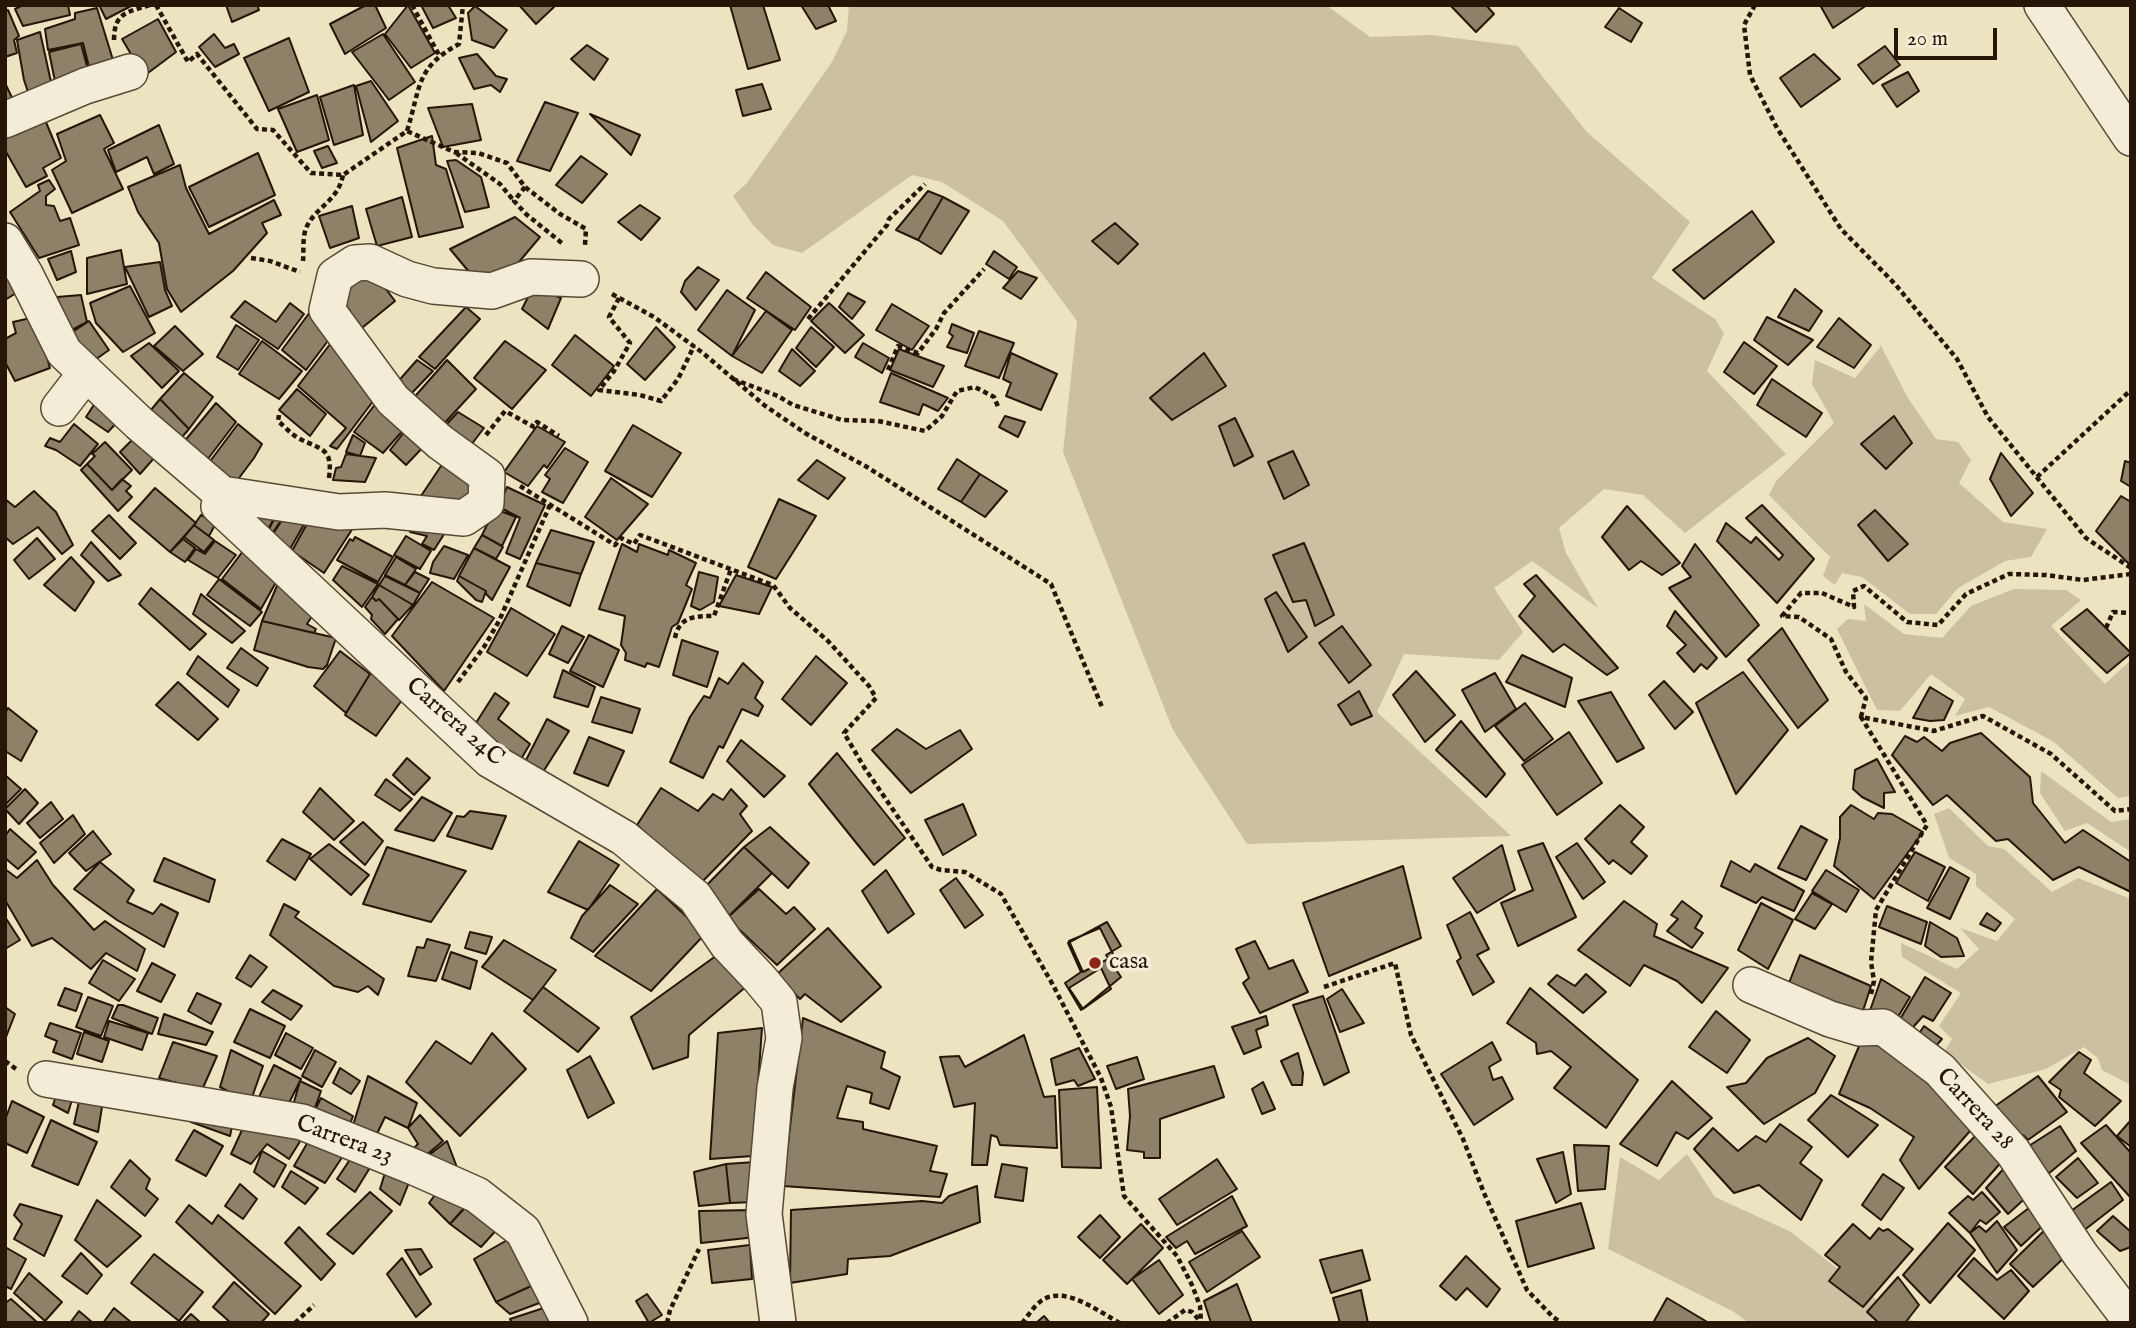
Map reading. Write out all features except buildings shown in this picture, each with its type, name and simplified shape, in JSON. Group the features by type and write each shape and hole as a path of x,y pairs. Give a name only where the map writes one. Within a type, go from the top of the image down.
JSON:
{"street":[{"path":"2042,5 2063,22 2131,138"},
{"path":"5,120 51,99 125,74"},
{"name":"Carrera 24C","path":"5,241 25,274 64,352 139,424 222,494 219,506 490,760 624,838 695,897 727,944 779,1002 783,1038 775,1088 764,1214 778,1323"},
{"path":"222,494 339,512 385,510 464,518 486,503 476,469 440,442 393,400 327,310 335,276 355,263 370,262 407,279 433,286 492,291 531,277 582,270"},
{"path":"60,408 86,373"},
{"name":"Carrera 28","path":"1751,985 1830,1019 1860,1028 1883,1027 1940,1070 2013,1152 2080,1255 2131,1321"},
{"name":"Carrera 23","path":"46,1079 302,1122 477,1195 523,1231 570,1323"}],"path":[{"path":"125,74 114,50 114,27 126,11 150,5"},
{"path":"156,5 188,62 198,54 257,129 273,130 311,173 343,175 407,131 426,70 439,55 459,44 463,5"},
{"path":"412,5 439,55"},
{"path":"1755,5 1744,25 1750,75 1777,128 1841,229 1895,284 1957,359 1988,417 2086,538 2131,568"},
{"path":"407,131 454,152 500,184 582,270 619,298 654,317 694,346 764,405 1051,584 1102,707"},
{"path":"454,152 478,153 507,163 525,187 560,214 586,229 582,270"},
{"path":"251,258 270,261 307,275 303,263 305,232 308,224 340,189 343,175"},
{"path":"808,319 887,225 889,219 925,184"},
{"path":"514,201 525,187"},
{"path":"888,370 898,346 918,354 944,313 984,269"},
{"path":"619,298 609,317 630,343 599,390 640,395 661,401 678,379 694,346"},
{"path":"729,377 778,396 793,405 842,420 878,421 925,431 942,416 957,391 975,387 994,397 999,409"},
{"path":"2037,477 2131,390"},
{"path":"559,436 537,422 534,427 505,411 476,469 506,478 615,545 621,538 634,544 640,535 773,585 790,608 828,641 869,687 876,698 844,733 932,867 965,872 1001,894 1053,985 1101,1078 1111,1107 1124,1196 1177,1256 1200,1306 1201,1322"},
{"path":"279,415 278,421 297,438 324,450 330,458 330,476 319,509"},
{"path":"457,683 484,647 499,621 550,505"},
{"path":"675,638 685,619 714,616 731,569"},
{"path":"1860,1028 1874,981 1871,962 1876,910 1927,825 1861,717 1866,698 1846,673 1831,639 1799,617 1782,616 1801,593 1822,593 1854,607 1853,591 1864,586 1907,622 1938,625 1966,594 2009,574 2083,580 2125,577 2131,574"},
{"path":"2106,628 2113,612 2131,613"},
{"path":"1861,717 1934,731 1983,716 2051,754 2115,811 2131,809"},
{"path":"1324,988 1395,963 1411,1035 1463,1139 1483,1193 1527,1290 1562,1323"},
{"path":"667,1323 670,1310 699,1249"},
{"path":"1022,1323 1041,1301 1054,1295 1072,1297 1120,1323"},
{"path":"295,1323 314,1305"},
{"path":"1167,1323 1185,1310 1192,1312 1201,1322"}],"shaded area":[{"path":"849,5 1326,5 1370,37 1431,35 1518,46 1587,132 1690,222 1652,278 1715,319 1724,333 1707,371 1786,454 1685,533 1643,495 1604,489 1559,528 1566,553 1598,608 1532,561 1494,588 1523,632 1499,660 1404,654 1377,712 1511,836 1247,844 1173,730 1063,452 1077,321 1003,221 942,182 912,175 802,253 773,245 753,225 733,196 747,183 832,62 847,31"},
{"path":"1881,346 1908,398 1936,439 1958,442 1971,460 1959,483 2003,522 2047,529 2031,557 2005,561 1958,588 1936,614 1910,614 1862,577 1842,573 1835,585 1823,576 1830,557 1769,495 1776,481 1834,423 1812,384 1815,360 1855,378"},
{"path":"2014,589 2066,590 2081,600 2051,626 2105,684 2131,660 2131,796 2118,798 2054,742 1989,707 1955,716 1965,699 1931,674 1900,711 1877,710 1837,629 1848,619 1866,621 1864,604 1904,634 1942,638 1971,606"},
{"path":"2041,771 2111,822 2131,819 2131,852 2087,823 2065,831 2040,793"},
{"path":"1949,808 1988,846 2004,849 2052,892 2078,878 2131,899 2131,1085 2102,1070 2098,1058 2084,1047 2046,1069 1988,1084 1944,1052 1952,1039 1939,1026 1961,993 1902,957 1901,943 1957,969 1979,949 1960,928 1997,941 2015,919 1976,886 1976,874 1949,858 1934,814"},
{"path":"1687,1154 1715,1197 1791,1232 1885,1306 1918,1323 1749,1323 1734,1312 1608,1249 1620,1157 1659,1180"}],"place":[{"name":"casa","path":"1095,963"}]}
